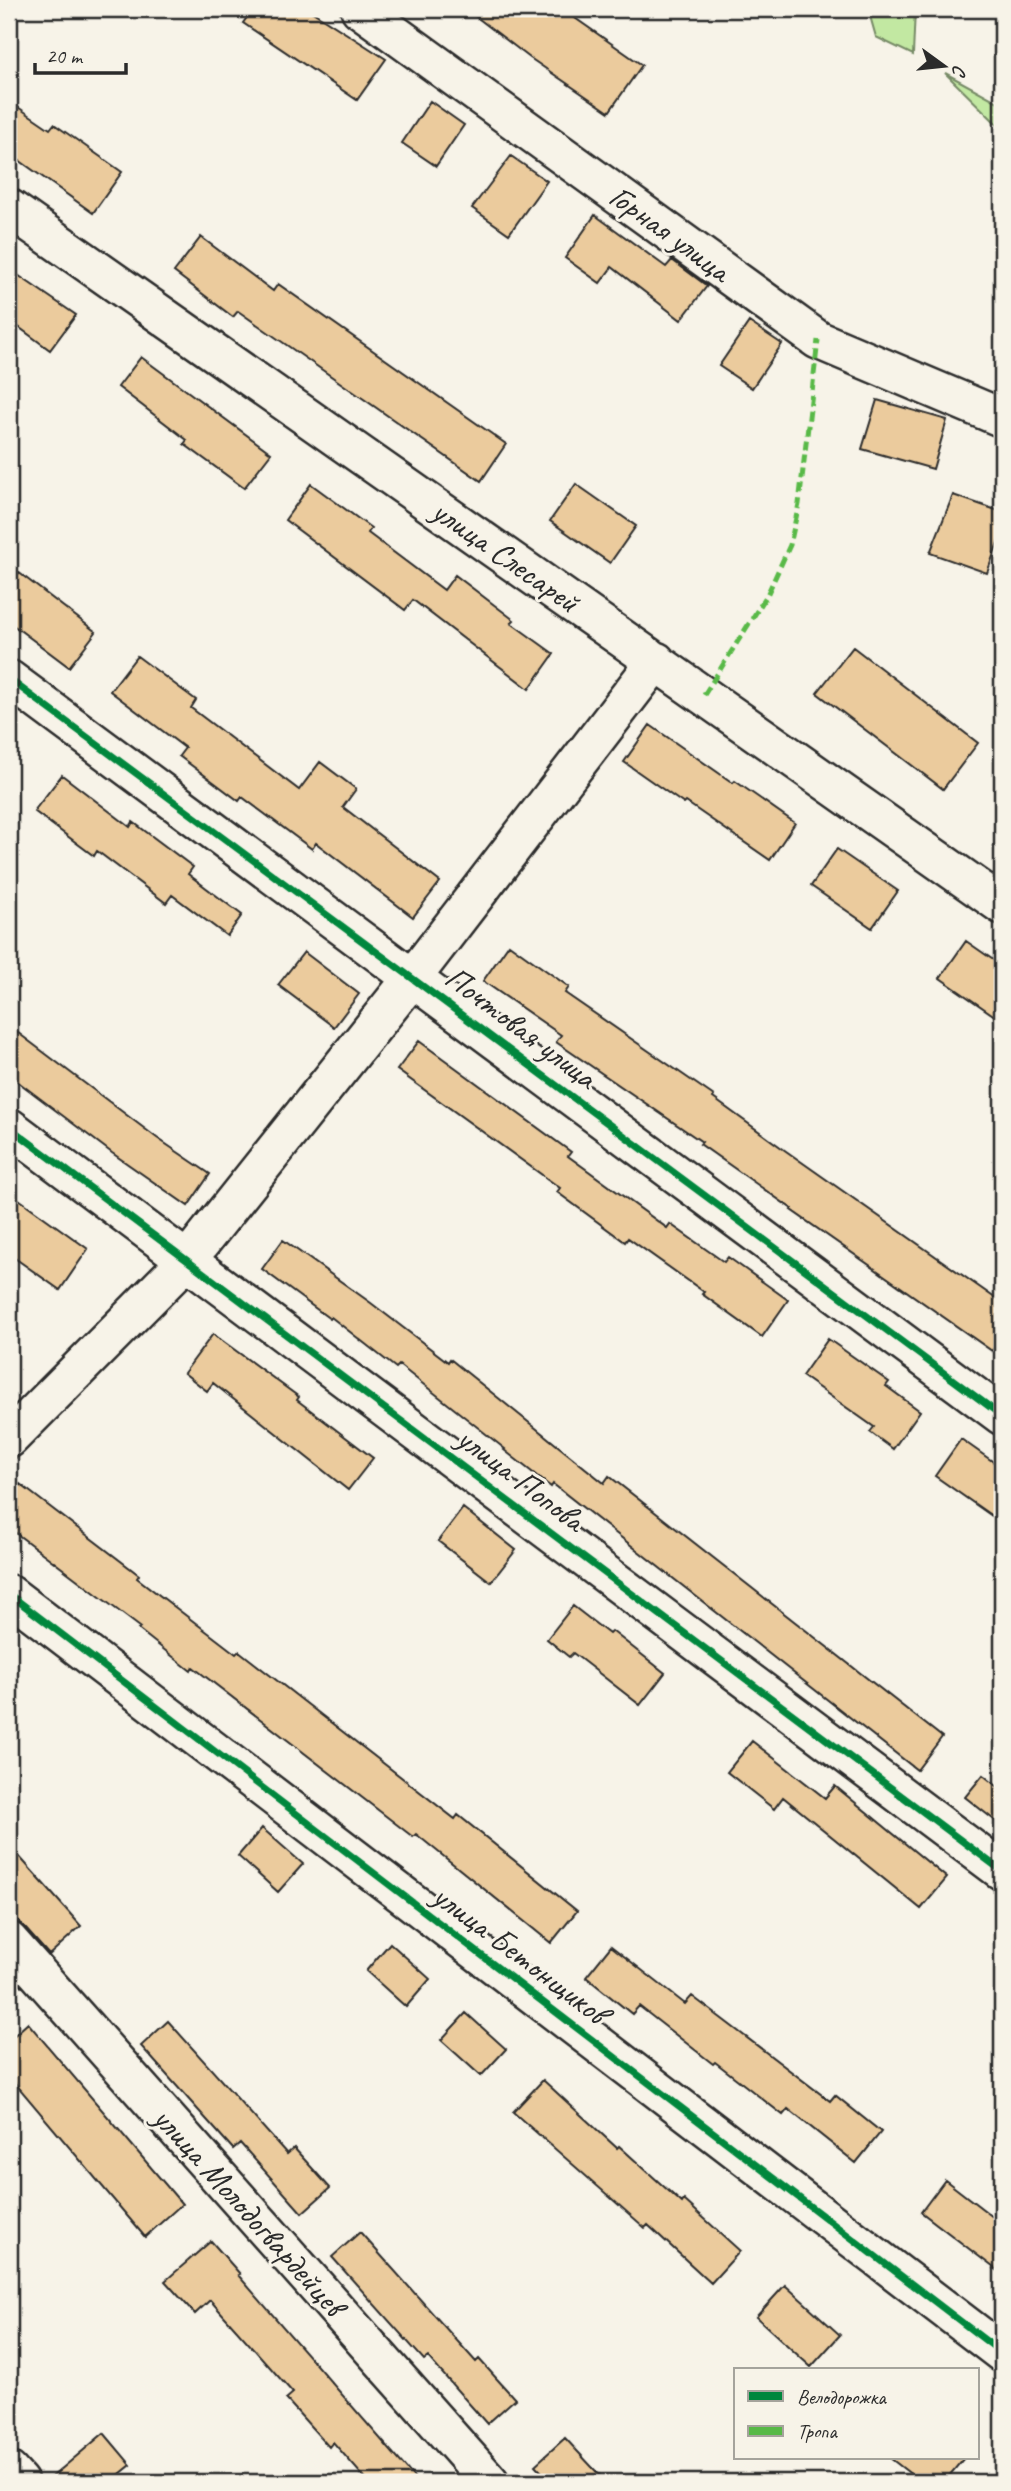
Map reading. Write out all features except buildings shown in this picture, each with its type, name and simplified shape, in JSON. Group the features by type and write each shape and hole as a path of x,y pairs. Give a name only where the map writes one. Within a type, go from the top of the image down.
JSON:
{"street":[{"name":"Горная улица","path":"360,9 818,340 1002,418"},
{"name":"улица Слесарей","path":"9,208 1002,905"},
{"path":"9,1439 188,1259 413,977 656,661"},
{"name":"Почтовая улица","path":"9,679 1002,1416"},
{"name":"улица Попова","path":"9,1127 1002,1871"},
{"name":"улица Бетонщиков","path":"9,1594 1002,2353"},
{"name":"улица Молодогвардейцев","path":"9,1941 490,2482"},
{"path":"9,2471 19,2482"}],"green space":[{"path":"868,9 915,9 913,55 876,37"},
{"path":"945,73 1002,104 1002,129"}],"marked path":[{"path":"704,695 767,595 790,545 799,504 818,340"}],"cycle path":[{"path":"9,679 1002,1416"},
{"path":"9,1127 1002,1871"},
{"path":"9,1594 1002,2353"}]}
